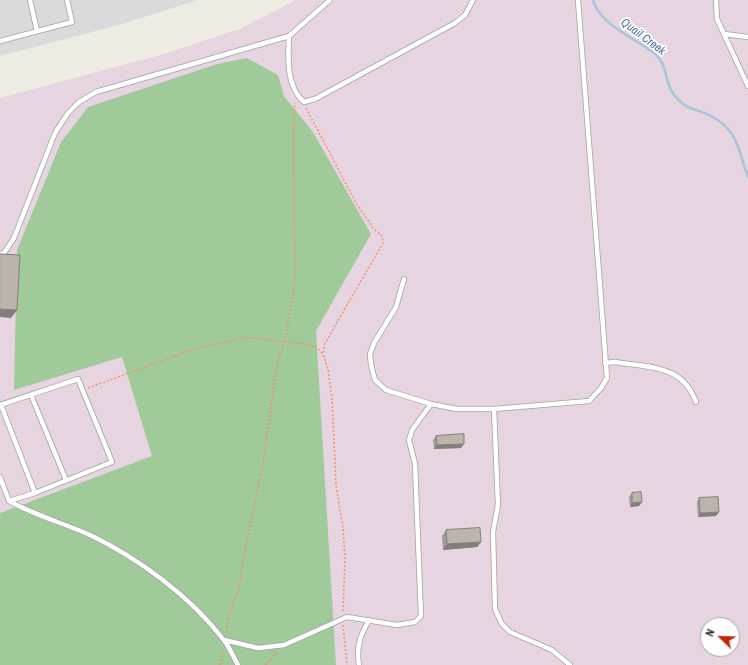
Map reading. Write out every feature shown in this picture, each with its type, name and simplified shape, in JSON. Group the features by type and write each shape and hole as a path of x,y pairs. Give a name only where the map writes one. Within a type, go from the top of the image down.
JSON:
{"lane":[{"path":"30,0 37,31"},
{"path":"0,41 72,22 67,0"},
{"path":"0,254 4,253 14,238 55,132 68,112 79,102 96,92 288,36 330,0"},
{"path":"288,36 290,73 296,95 304,102 315,99 454,23 465,15 473,0"},
{"path":"404,279 396,307 374,343 370,354 375,380 386,390 431,404 457,409 494,408 589,401 601,388 606,378 578,0"},
{"path":"716,0 716,19 748,86"},
{"path":"724,34 748,37"},
{"path":"605,363 615,362 659,369 672,373 682,379 691,389 696,402"},
{"path":"9,500 35,493 112,462 78,379 0,405 35,493"},
{"path":"31,395 66,480"},
{"path":"224,640 258,648 284,645 347,617 397,625 415,622 422,616 415,464 409,440 412,430 431,404"},
{"path":"494,408 498,506 493,532 495,609 502,624 510,632 552,650 570,665"},
{"path":"0,477 9,500 117,549 159,576 208,621 224,640 238,665"},
{"path":"359,665 357,653 359,636 370,620"}],"path":[{"path":"220,665 229,615 239,588 244,555 263,465 277,364 284,341 295,280 292,134 296,95"},
{"path":"304,102 356,203 374,229 382,236 383,243 325,343 323,354"},
{"path":"82,390 195,349 239,338 246,337 284,341 316,347 323,354 328,369 332,399 336,439 336,485 343,528 345,559 343,619 347,665"},
{"path":"265,665 284,645"}],"shaded area":[{"path":"0,0 198,0 119,25 0,56"},
{"path":"296,0 748,0 748,665 0,665 0,98 164,54 239,29"}],"green space":[{"path":"247,58 278,75 284,96 313,132 371,234 316,331 336,665 0,665 0,513 152,456 122,357 14,390 17,250 61,142 88,107 217,64"}],"building":[{"path":"0,254 20,255 17,310 0,309"},
{"path":"464,434 464,444 437,445 436,436"},
{"path":"641,492 642,502 632,503 632,493"},
{"path":"718,497 719,512 700,513 699,498"},
{"path":"480,528 481,542 447,544 446,530"}],"waterway":[{"name":"Quail Creek","path":"593,0 597,9 610,24 654,53 659,58 665,69 671,91 683,104 709,115 726,127 736,142 748,177"}]}
